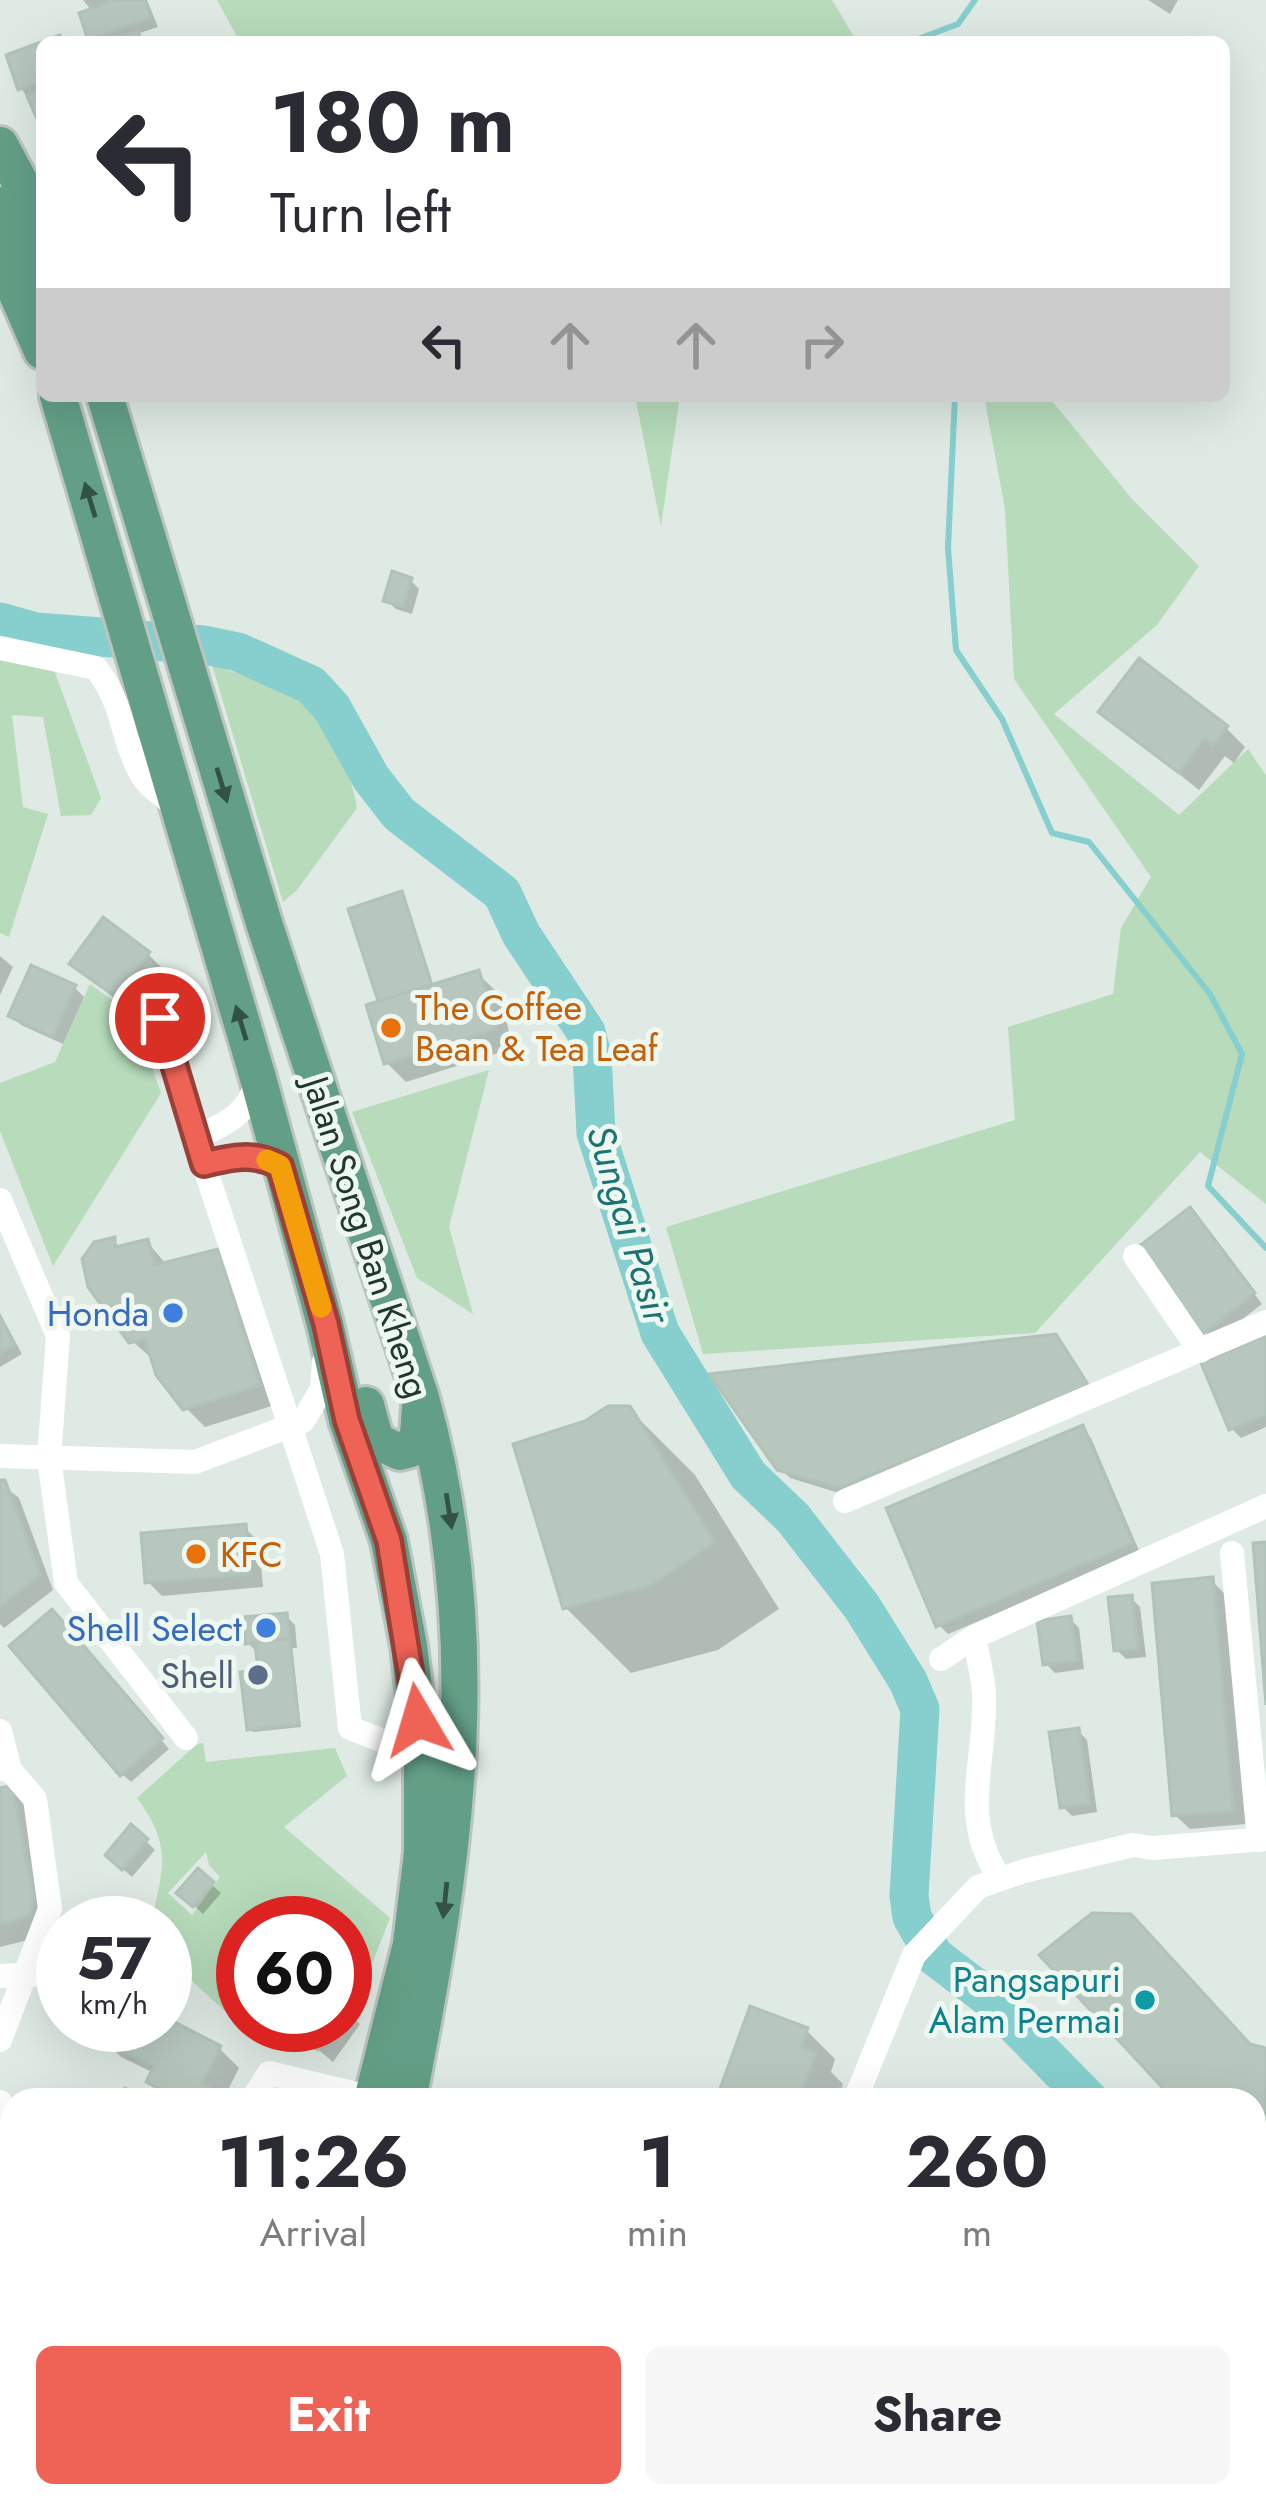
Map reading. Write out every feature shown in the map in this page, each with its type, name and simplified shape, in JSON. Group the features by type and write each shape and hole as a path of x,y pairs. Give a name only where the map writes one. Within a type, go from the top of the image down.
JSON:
{"main road":[{"path":"0,145 36,212"},
{"path":"0,205 36,335"},
{"name":"Jalan Song Ban Kheng","path":"60,402 258,1078 326,1324 347,1420 389,1541 409,1646 422,1756 422,1853 386,2088"},
{"name":"Jalan Song Ban Kheng","path":"107,402 264,923 421,1398 452,1528 462,1694 442,1929 388,2088"},
{"path":"276,1149 287,1144 298,1167 376,1441 400,1452 411,1449 418,1435 421,1398"}],"street":[{"path":"0,648 96,668 116,694 138,770 176,808"},
{"path":"160,1018 332,1554 350,1729 422,1756"},
{"path":"196,1137 234,1119 253,1100 258,1078"},
{"path":"204,1164 263,1157 276,1149"},
{"path":"0,1200 58,1336 49,1458 66,1583 186,1738"},
{"path":"1135,1256 1200,1351"},
{"path":"845,1501 1266,1322"},
{"path":"0,1456 194,1462 291,1426 303,1420 322,1389 326,1324"},
{"path":"940,1659 974,1637 1266,1506"},
{"path":"860,2088 914,1955 978,1887 999,1877 1133,1845 1153,1848 1262,1839 1232,1553"},
{"path":"974,1637 984,1692 976,1821 981,1851 999,1877"},
{"path":"0,1731 5,1769 35,1799 48,1896"},
{"path":"0,2040 11,1975 36,1933"},
{"path":"260,2088 269,2073 335,2088"},
{"path":"0,2092 0,2103"}],"green space":[{"path":"217,0 832,0 854,36 237,36"},
{"path":"636,402 679,402 661,526"},
{"path":"985,402 1053,402 1132,499 1199,566 1157,625 1054,714 1179,815 1248,749 1266,775 1266,1204 1200,1152 1035,1333 703,1354 666,1227 1015,1120 1008,1027 1113,994 1121,928 1151,877 1014,679 1005,509"},
{"path":"0,659 53,667 101,798 91,815 61,816 43,717 12,715 23,807 48,814 9,937 0,933"},
{"path":"212,665 275,686 309,705 333,738 351,783 357,808 283,902"},
{"path":"90,984 133,1015 161,1093 53,1266 0,1131 0,1083 55,1062"},
{"path":"489,1070 449,1227 473,1314 417,1278 352,1112"},
{"path":"203,1743 206,1762 335,1748 347,1776 284,1827 364,1896 216,1896 216,2003 192,1980 192,1915 220,1877 209,1865 206,1852 168,1893 171,1896 157,1896 160,1844 137,1798 197,1744"},
{"path":"372,1903 390,1918 372,1964"}],"building":[{"path":"115,0 145,0 151,18 87,36 79,13"},
{"path":"36,44 36,83 18,90 6,55"},
{"path":"36,92 36,117 27,96"},
{"path":"392,571 412,578 403,607 383,601"},
{"path":"1139,658 1228,726 1213,746 1204,739 1179,773 1098,712"},
{"path":"402,891 432,985 378,1001 348,909"},
{"path":"103,917 150,952 117,998 69,964"},
{"path":"150,964 162,983 146,993 134,975"},
{"path":"31,965 76,985 53,1037 8,1016"},
{"path":"479,970 497,1029 384,1064 366,1005"},
{"path":"1190,1207 1255,1293 1203,1334 1138,1247"},
{"name":"Honda","path":"115,1237 115,1247 148,1239 155,1265 218,1249 260,1385 183,1410 156,1375 145,1339 129,1343 88,1287 82,1259 94,1242"},
{"path":"0,1317 15,1345 0,1353"},
{"path":"1056,1334 1089,1386 839,1488 777,1470 709,1374"},
{"path":"1266,1336 1266,1415 1229,1430 1201,1363"},
{"path":"608,1406 630,1406 715,1542 651,1585 563,1609 513,1444 585,1421"},
{"path":"1083,1425 1133,1543 936,1627 886,1508"},
{"path":"0,1480 5,1480 40,1575 0,1606"},
{"name":"KFC","path":"246,1524 250,1574 145,1583 141,1533"},
{"path":"1266,1542 1266,1705 1253,1543"},
{"path":"1213,1577 1233,1811 1172,1816 1152,1583"},
{"path":"1132,1595 1138,1649 1114,1651 1108,1597"},
{"path":"52,1609 163,1738 120,1776 9,1646"},
{"name":"Shell Select","path":"287,1613 290,1639 245,1644 243,1617"},
{"path":"1071,1616 1077,1660 1043,1665 1037,1621"},
{"path":"290,1639 299,1724 247,1730 240,1672 258,1670 255,1643"},
{"path":"1079,1728 1090,1804 1060,1808 1049,1732"},
{"path":"12,1785 33,1896 30,1916 0,1924 0,1788"},
{"path":"131,1824 148,1839 122,1870 105,1855"},
{"path":"198,1868 214,1882 193,1907 192,1896 176,1893"},
{"name":"Pangsapuri Alam Permai","path":"1092,1913 1131,1914 1250,2044 1266,2048 1266,2088 1163,2088 1039,1955"},
{"path":"750,2006 808,2028 801,2047 816,2053 803,2088 720,2088"},
{"path":"192,2031 216,2043 218,2052 202,2084 210,2088 158,2088 146,2082 154,2066 126,2052 192,2052"}],"waterway":[{"path":"926,36 958,24 975,0"},
{"path":"955,402 948,548 956,650 1002,719 1052,833 1089,842 1210,994 1242,1054 1208,1186 1266,1248"},
{"name":"Sungai Pasir","path":"0,622 36,632 204,645 238,652 311,685 332,708 371,778 399,814 502,893 521,934 586,1032 592,1055 596,1133 660,1333 748,1475 793,1518 862,1607 920,1709 909,1896 912,1917 934,1956 988,1997 1077,2088"}],"slow traffic":[{"path":"267,1160 280,1166 321,1307"}],"place":[{"name":"The Coffee Bean & Tea Leaf","path":"391,1028"},
{"name":"Honda","path":"173,1313"},
{"name":"KFC","path":"196,1554"},
{"name":"Shell Select","path":"266,1628"},
{"name":"Shell","path":"258,1675"},
{"name":"Pangsapuri Alam Permai","path":"1145,2000"}],"route":[{"path":"160,1018 204,1164 250,1156 280,1166 326,1324 347,1420 389,1541 418,1720"}]}
